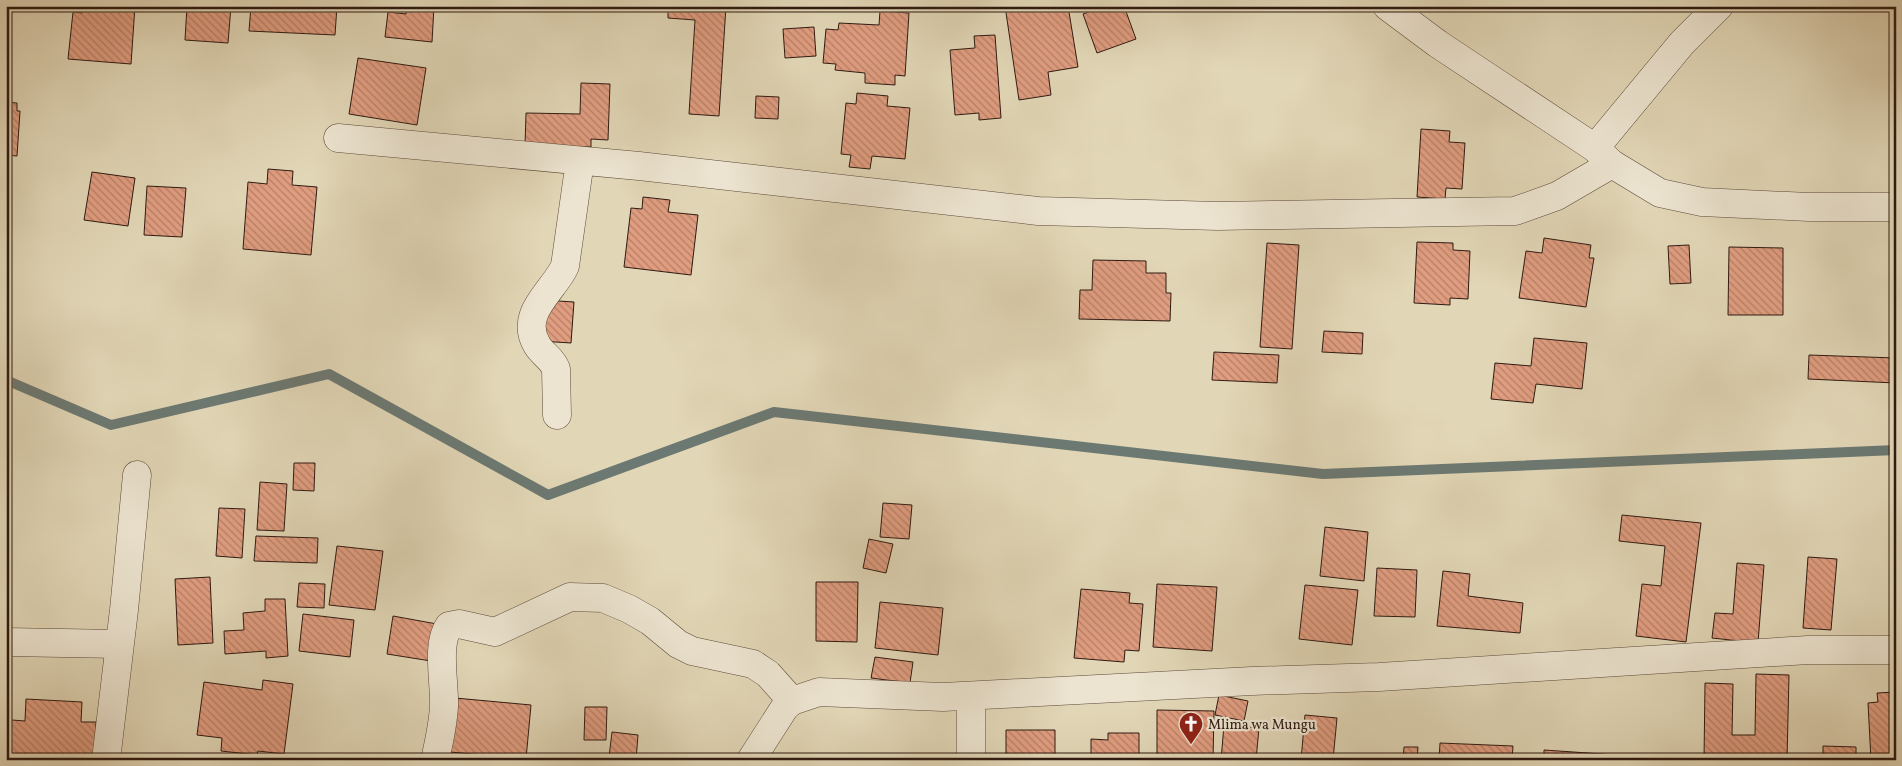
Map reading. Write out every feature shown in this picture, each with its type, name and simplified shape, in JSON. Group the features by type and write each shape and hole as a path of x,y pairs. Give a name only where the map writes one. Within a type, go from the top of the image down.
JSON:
{"street":[{"path":"1387,6 1438,44 1660,193 1702,202 1809,207 1896,207"},
{"path":"338,138 580,161 1038,211 1218,216 1516,211 1557,196 1603,156 1682,44 1720,6"},
{"path":"557,415 556,369 553,362 537,345 532,330 532,318 539,302 561,276 565,266 580,161"},
{"path":"106,760 136,474"},
{"path":"435,760 442,731 444,704 442,668 445,636 449,626 459,624 495,632 570,597 588,596 614,601 650,622 678,644 692,651 753,664 768,674 792,702"},
{"path":"6,642 119,644"},
{"path":"751,760 773,723 792,702 818,692 836,691 943,697 971,696 1252,680 1380,678 1808,650 1896,650"},
{"path":"971,696 971,760"}],"building":[{"path":"82,6 135,6 131,64 68,59 73,12 82,13"},
{"path":"187,6 231,6 228,43 185,40"},
{"path":"251,6 337,6 335,35 249,31"},
{"path":"407,6 434,6 432,42 385,37 388,12 406,14"},
{"path":"668,6 726,6 719,116 689,114 695,20 668,18"},
{"path":"1005,6 1037,6 1038,10 1068,6 1078,67 1048,72 1051,95 1019,100"},
{"path":"1104,6 1124,6 1136,39 1097,53 1083,14"},
{"path":"880,11 909,13 905,76 895,75 895,85 865,83 865,73 835,70 836,64 823,63 826,29 838,30 839,23 879,25"},
{"path":"814,27 816,56 785,58 783,29"},
{"path":"995,35 1001,118 979,120 979,113 955,115 950,50 975,48 974,36"},
{"path":"358,58 426,68 417,125 349,114"},
{"path":"581,83 610,84 608,140 591,139 591,147 525,146 526,113 580,114"},
{"path":"857,93 888,96 887,106 910,108 905,159 872,156 870,169 849,167 851,155 841,154 846,103 856,104"},
{"path":"756,96 779,97 778,119 755,118"},
{"path":"6,102 17,103 17,111 20,111 17,156 6,155"},
{"path":"1891,105 1896,105 1896,140 1893,140"},
{"path":"1421,129 1450,131 1449,142 1465,143 1462,189 1446,188 1445,199 1417,197"},
{"path":"268,169 293,171 292,185 317,187 311,255 243,249 248,182 267,184"},
{"path":"92,172 135,178 128,226 84,220"},
{"path":"147,186 186,188 182,237 144,235"},
{"path":"643,197 670,200 668,212 698,215 691,275 624,267 631,208 642,209"},
{"path":"1544,238 1591,245 1589,258 1594,258 1586,307 1519,298 1526,251 1542,253"},
{"path":"1417,242 1453,243 1453,250 1470,251 1468,299 1450,298 1450,305 1414,303"},
{"path":"1267,243 1299,245 1292,349 1260,347"},
{"path":"1689,245 1691,283 1670,284 1668,246"},
{"path":"1729,247 1783,248 1783,315 1728,315"},
{"path":"1093,260 1146,261 1146,273 1166,273 1166,293 1171,293 1170,321 1079,319 1080,290 1092,290"},
{"path":"543,300 574,302 571,343 540,341"},
{"path":"1324,331 1363,333 1362,354 1322,352"},
{"path":"1534,338 1587,343 1582,389 1536,384 1533,403 1491,399 1495,363 1531,366"},
{"path":"1214,352 1279,355 1277,383 1212,380"},
{"path":"1809,355 1896,358 1896,383 1808,379"},
{"path":"294,463 315,463 314,491 293,490"},
{"path":"260,482 287,484 284,531 257,530"},
{"path":"883,503 912,505 909,539 880,537"},
{"path":"219,508 245,509 242,558 216,556"},
{"path":"1622,515 1701,523 1686,642 1636,636 1642,584 1661,586 1665,546 1619,541"},
{"path":"1325,527 1368,532 1364,581 1320,576"},
{"path":"256,536 318,538 317,563 254,561"},
{"path":"869,539 893,544 886,573 863,568"},
{"path":"337,546 383,551 375,610 329,605"},
{"path":"1808,557 1837,559 1831,630 1803,628"},
{"path":"1737,563 1764,565 1758,643 1712,638 1715,613 1733,614"},
{"path":"1377,568 1417,570 1415,617 1374,616"},
{"path":"1443,571 1470,574 1468,596 1523,603 1520,633 1437,626"},
{"path":"210,577 213,643 178,645 175,579"},
{"path":"816,582 858,582 857,642 816,641"},
{"path":"299,583 325,584 324,608 297,607"},
{"path":"1157,584 1217,587 1212,651 1153,647"},
{"path":"1305,585 1358,590 1352,645 1299,639"},
{"path":"1081,589 1130,593 1129,603 1143,604 1139,651 1125,650 1124,662 1074,658"},
{"path":"265,599 285,599 288,656 266,658 266,651 225,654 224,631 244,630 243,613 265,611"},
{"path":"880,602 943,608 938,655 875,648"},
{"path":"303,614 354,620 350,657 299,651"},
{"path":"393,616 437,624 431,661 387,654"},
{"path":"875,657 913,662 910,683 871,678"},
{"path":"1756,674 1789,675 1787,760 1704,760 1705,683 1733,684 1732,735 1755,735"},
{"path":"263,680 293,684 284,754 258,751 257,755 221,751 222,738 197,735 204,682 262,690"},
{"path":"1896,692 1896,760 1871,760 1868,703 1878,702 1877,693"},
{"path":"1219,695 1248,701 1244,721 1215,715"},
{"path":"455,698 531,705 526,759 450,752"},
{"path":"26,699 82,702 81,722 96,722 94,760 10,760 12,720 25,721"},
{"path":"585,707 607,707 606,740 584,740"},
{"path":"1157,710 1214,711 1213,760 1157,760"},
{"path":"1305,715 1337,718 1333,760 1301,760"},
{"path":"1224,725 1259,728 1256,760 1221,760"},
{"path":"1006,730 1055,730 1055,760 1006,760"},
{"path":"612,732 638,735 636,760 609,757"},
{"path":"1108,733 1139,733 1139,760 1091,760 1091,739 1108,740"},
{"path":"1440,743 1513,746 1512,760 1439,760"},
{"path":"1823,746 1856,747 1856,760 1823,760"},
{"path":"1404,747 1418,747 1417,760 1403,760"},
{"path":"1544,750 1632,756 1632,760 1544,760"}],"waterway":[{"path":"6,380 111,425 329,374 548,495 774,412 1323,474 1896,450"}],"place":[{"name":"Mlima wa Mungu","path":"1191,745"}]}
